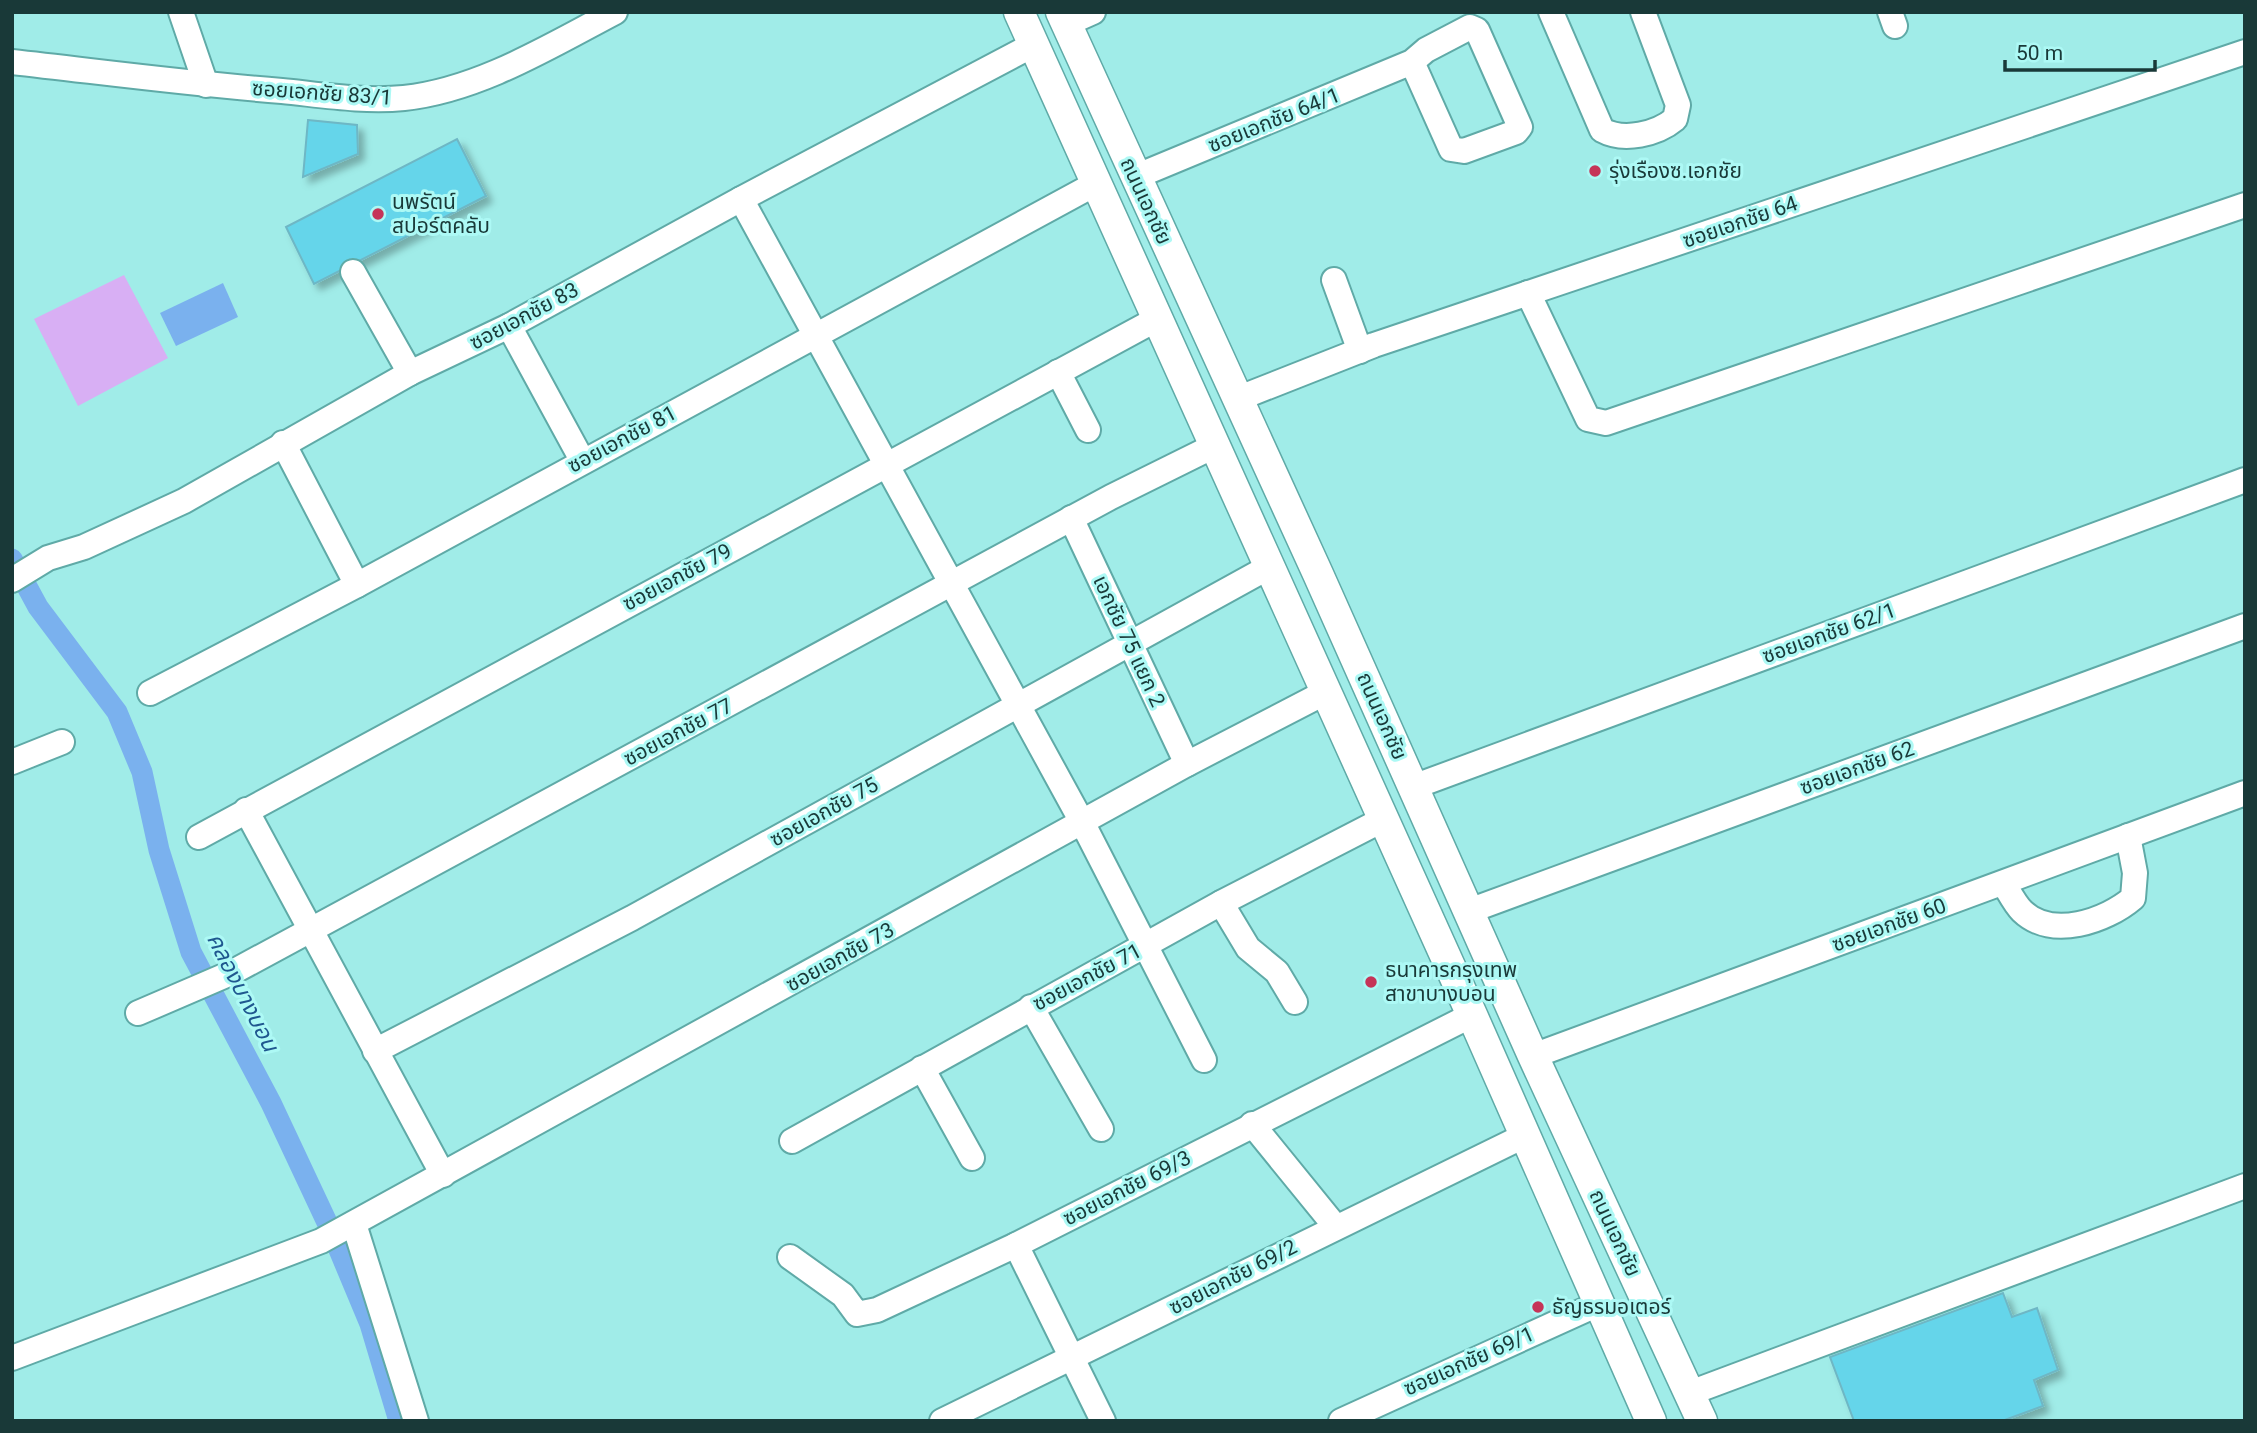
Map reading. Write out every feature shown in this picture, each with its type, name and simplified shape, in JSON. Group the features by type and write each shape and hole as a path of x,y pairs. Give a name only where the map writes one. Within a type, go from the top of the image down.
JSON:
{"main road":[{"name":"ถนนเอกชัย","path":"1019,12 1472,1014 1651,1421"},
{"name":"ถนนเอกชัย","path":"1063,18 1533,1056 1702,1421"},
{"path":"1237,496 1274,479"}],"street":[{"path":"181,12 206,85"},
{"name":"ซอยเอกชัย 83/1","path":"12,62 206,85 360,98 404,98 453,88 522,60 615,12"},
{"path":"1063,18 1093,12"},
{"path":"1551,12 1602,131 1623,138 1666,127 1675,119 1678,105 1643,12"},
{"name":"ซอยเอกชัย 64/1","path":"1135,177 1412,62 1426,50 1464,29 1477,30 1520,127 1516,132 1464,151 1451,149 1412,62"},
{"name":"ซอยเอกชัย 83","path":"12,580 48,558 84,547 184,501 410,373 509,326 741,199 1033,45"},
{"name":"ซอยเอกชัย 64","path":"1237,399 1360,351 1528,293 2245,52"},
{"name":"ซอยเอกชัย 81","path":"150,693 357,585 1095,184"},
{"path":"741,199 1082,822 1204,1059"},
{"path":"1528,293 1588,419 1606,424 2245,205"},
{"path":"353,272 410,373"},
{"path":"1334,280 1360,351"},
{"name":"ซอยเอกชัย 79","path":"199,836 1157,319"},
{"path":"509,326 583,460"},
{"path":"1058,372 1088,430"},
{"path":"283,443 357,585"},
{"name":"ซอยเอกชัย 77","path":"138,1013 231,973 311,931 1072,518 1214,446"},
{"name":"ซอยเอกชัย 62/1","path":"1413,787 2245,480"},
{"name":"เอกชัย 75 แยก 2","path":"1072,518 1187,764"},
{"name":"ซอยเอกชัย 75","path":"375,1051 632,918 1269,567"},
{"name":"ซอยเอกชัย 62","path":"1469,911 2245,626"},
{"name":"ซอยเอกชัย 73","path":"12,1358 321,1241 355,1224 1187,764 1326,692"},
{"path":"12,762 62,742"},
{"name":"ซอยเอกชัย 60","path":"1533,1056 2245,793"},
{"path":"246,810 443,1175"},
{"name":"ซอยเอกชัย 71","path":"792,1141 1221,903 1384,819"},
{"path":"2004,884 2022,911 2039,922 2063,927 2118,911 2133,898 2136,873 2128,836"},
{"path":"1221,903 1248,948 1277,972 1295,1002"},
{"path":"1031,1007 1101,1129"},
{"name":"ซอยเอกชัย 69/3","path":"790,1257 830,1284 860,1315 1016,1245 1472,1014"},
{"path":"922,1068 972,1158"},
{"path":"1252,1124 1335,1226"},
{"name":"ซอยเอกชัย 69/2","path":"942,1421 1335,1226 1526,1135"},
{"path":"1690,1393 2245,1186"},
{"path":"355,1224 416,1421"},
{"path":"1016,1245 1103,1421"},
{"name":"ซอยเอกชัย 69/1","path":"1341,1421 1598,1304"}],"shaded area":[{"path":"124,275 168,358 78,406 34,319"}],"water":[{"path":"223,283 238,317 176,346 160,313"}],"building":[{"path":"308,120 357,125 358,154 303,177"},
{"path":"457,139 486,196 314,284 286,227"},
{"path":"2003,1293 2012,1317 2037,1308 2058,1370 2034,1380 2043,1406 2002,1421 1854,1421 1830,1357"}],"waterway":[{"name":"คลองบางบอน","path":"12,559 38,607 117,712 142,772 159,850 191,952 271,1103 332,1233 370,1324 399,1421"}],"place":[{"name":"รุ่งเรืองซ.เอกชัย","path":"1595,171"},
{"name":"นพรัตน์ สปอร์ตคลับ","path":"378,214"},
{"name":"ธนาคารกรุงเทพ สาขาบางบอน","path":"1371,982"},
{"name":"ธัญธรมอเตอร์","path":"1538,1307"}]}
